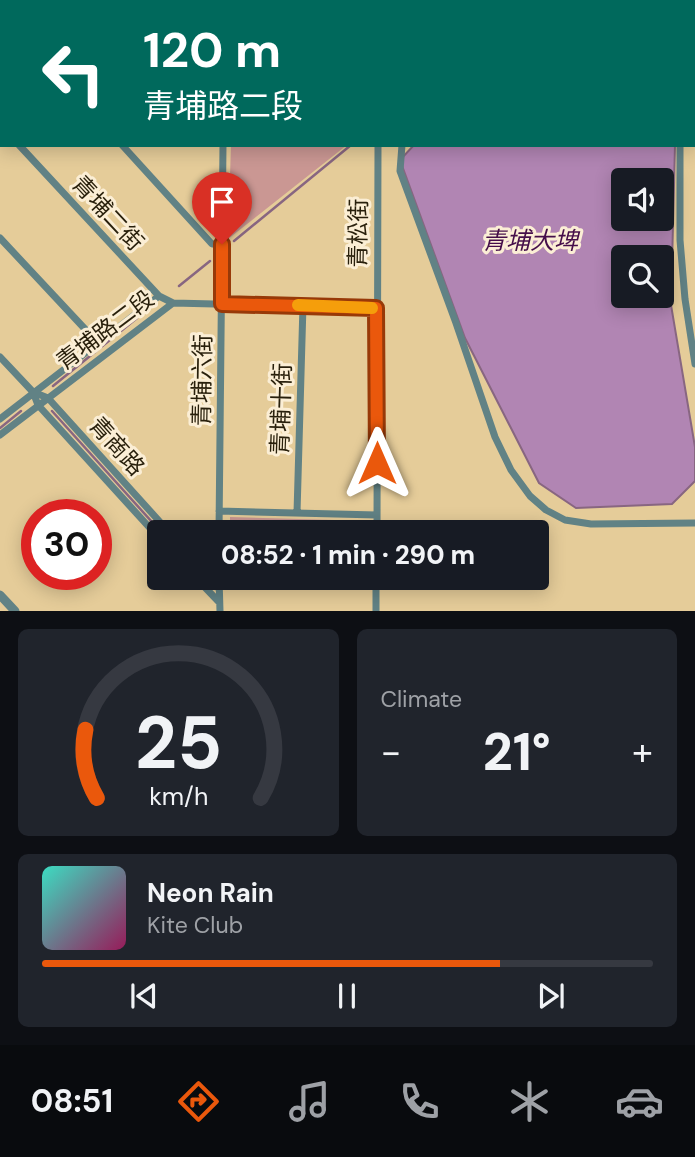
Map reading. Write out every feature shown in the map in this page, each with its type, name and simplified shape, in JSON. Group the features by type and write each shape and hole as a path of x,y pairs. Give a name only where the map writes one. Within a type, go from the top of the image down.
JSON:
{"street":[{"name":"青埔二街","path":"21,147 159,296 173,303"},
{"path":"124,147 212,244 222,244"},
{"name":"青埔六街","path":"219,520 223,147"},
{"name":"青松街","path":"377,520 376,308 379,147"},
{"path":"402,147 400,171 495,437 511,470 530,496 546,510 565,520 591,524 695,523"},
{"path":"680,147 680,240 685,299 695,364"},
{"path":"0,238 99,344"},
{"name":"青埔路二段","path":"0,419 159,296"},
{"name":"青埔路二段","path":"0,435 173,303 376,308"},
{"name":"青埔十街","path":"297,513 303,305"},
{"name":"青商路","path":"0,357 33,392 38,405 147,525"},
{"name":"青商路","path":"33,392 48,398 158,520"},
{"path":"217,520 219,514 377,515"},
{"path":"207,590 218,601"},
{"path":"218,590 220,611"},
{"path":"376,590 376,611"},
{"path":"0,594 15,611"}],"shaded area":[{"path":"231,147 344,147 228,239"},
{"path":"230,517 335,520 230,520"}],"water":[{"name":"青埔大埤","path":"412,147 675,147 674,185 674,168 611,168 611,231 673,231 672,245 611,245 611,308 672,308 695,447 695,481 672,504 576,508 539,483 465,338 400,160"}],"waterway":[{"path":"234,241 349,147"},
{"path":"179,286 210,261"},
{"path":"53,386 137,318"},
{"path":"0,428 21,411"},
{"path":"52,411 150,520"}],"slow traffic":[{"path":"298,305 372,308"}],"route":[{"path":"222,244 222,304 376,308 377,463"}]}
